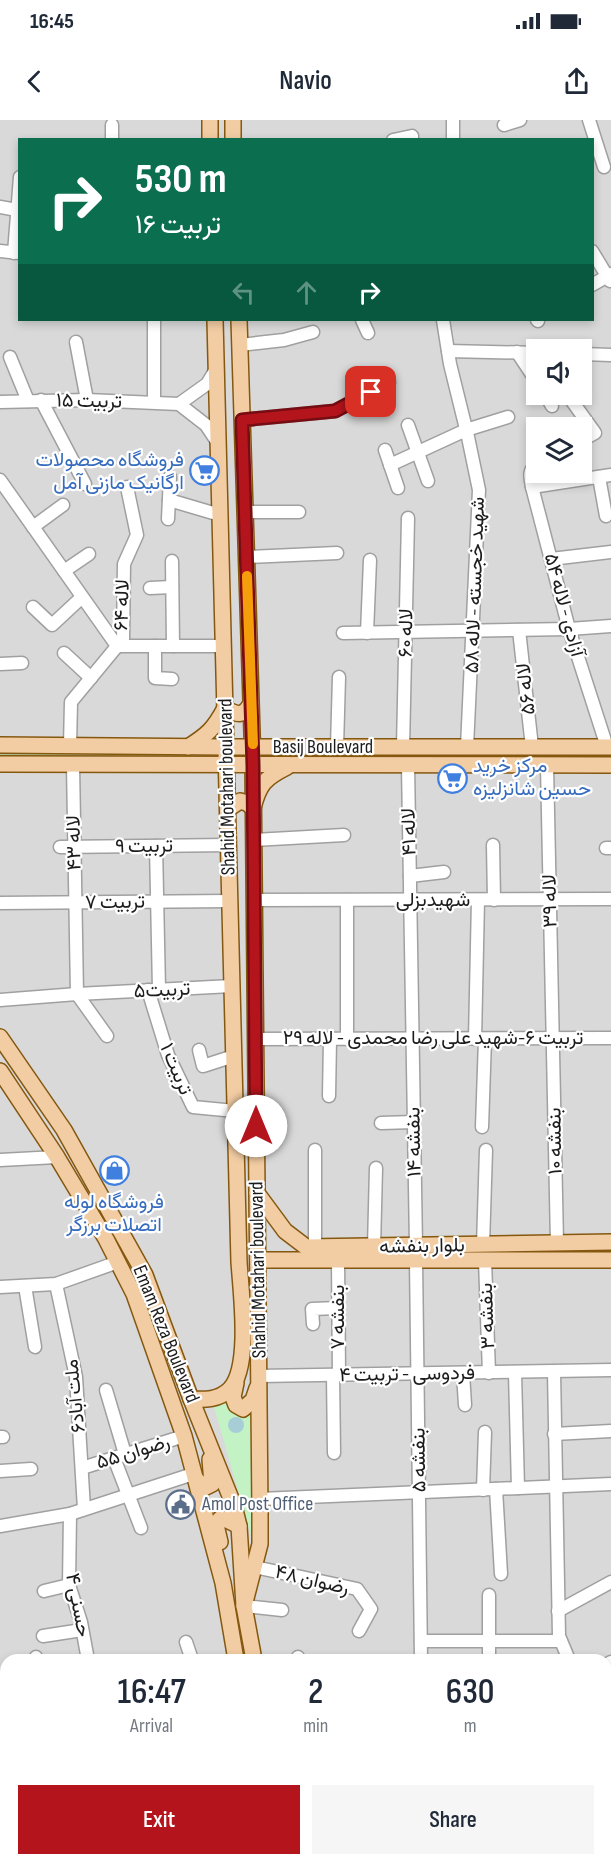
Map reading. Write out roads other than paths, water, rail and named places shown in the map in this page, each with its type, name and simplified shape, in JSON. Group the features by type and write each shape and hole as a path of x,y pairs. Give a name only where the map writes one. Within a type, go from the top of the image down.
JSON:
{"main road":[{"path":"210,120 210,138"},
{"path":"233,120 233,138"},
{"name":"Shahid Motahari boulevard","path":"191,1399 217,1398 228,1392 236,1383 243,1338 215,321"},
{"name":"Shahid Motahari boulevard","path":"239,321 253,747 260,1499 260,1544 244,1606"},
{"path":"190,765 195,762 198,754 188,747 215,726 225,708 234,714 241,714 251,703"},
{"path":"190,765 215,774 226,794 228,809 240,801 253,808 256,794 262,783 291,765 287,763 286,755 292,747 279,745 262,734 251,703"},
{"name":"Basij Boulevard","path":"0,745 609,747"},
{"name":"Basij Boulevard","path":"0,764 611,765"},
{"name":"Emam Reza Boulevard","path":"0,1037 64,1130 145,1275 234,1506 239,1526 244,1606 253,1654"},
{"name":"Emam Reza Boulevard","path":"0,1071 57,1157 134,1294 184,1436 223,1583 235,1654"},
{"path":"237,1170 257,1170"},
{"name":"بلوار بنفشه","path":"257,1193 285,1231 306,1247 374,1247 416,1253"},
{"name":"بلوار بنفشه","path":"484,1252 557,1243 611,1242"},
{"name":"بلوار بنفشه","path":"258,1260 338,1260 416,1253 484,1252 611,1260"},
{"path":"236,1383 234,1397 236,1405 243,1409 253,1400 259,1379"},
{"path":"194,1476 204,1488 212,1484 213,1476 206,1434"},
{"path":"223,1583 224,1568 217,1522 225,1519 239,1526"}],"street":[{"path":"453,120 453,138"},
{"path":"504,125 520,120"},
{"path":"589,120 603,168"},
{"path":"112,125 112,138"},
{"path":"0,251 17,253 18,199"},
{"path":"0,207 17,210"},
{"path":"594,255 610,277 594,284"},
{"path":"153,402 154,321"},
{"path":"362,321 368,333"},
{"name":"شهید خجسته - لاله ۵۸","path":"443,321 480,497 467,747"},
{"path":"240,345 284,340 313,332"},
{"path":"76,342 87,400"},
{"path":"448,351 526,352"},
{"path":"517,352 526,366"},
{"path":"592,354 611,354"},
{"path":"10,357 28,401"},
{"path":"216,369 207,384 179,404 206,424 218,443"},
{"path":"242,420 335,411 389,382"},
{"path":"41,400 85,484"},
{"name":"تربیت ۱۵","path":"0,402 87,400 179,404"},
{"path":"390,465 466,430 508,417"},
{"path":"408,425 428,481"},
{"path":"385,450 398,488"},
{"path":"532,487 605,476 606,516"},
{"path":"168,519 170,477"},
{"path":"0,480 117,646 224,646"},
{"name":"آزادی - لاله ۵۴","path":"531,483 568,629 609,747"},
{"name":"لاله ۶۴","path":"70,746 71,702 123,639 124,564 137,535 127,487"},
{"path":"169,500 220,515"},
{"path":"33,527 63,505"},
{"path":"245,512 299,512"},
{"name":"لاله ۶۰","path":"403,747 408,518"},
{"path":"551,559 611,552"},
{"path":"247,557 337,553"},
{"path":"64,571 89,554"},
{"path":"367,633 370,560"},
{"path":"172,561 173,646"},
{"path":"150,588 172,587"},
{"path":"33,607 52,625 82,597"},
{"path":"343,633 568,629 611,626"},
{"name":"لاله ۵۶","path":"519,630 532,747"},
{"path":"155,646 155,678 172,679"},
{"path":"64,653 91,678"},
{"path":"0,664 22,663"},
{"path":"337,747 339,677"},
{"name":"لاله ۴۳","path":"73,765 77,994"},
{"name":"لاله ۴۱","path":"408,765 412,1039"},
{"name":"لاله ۳۹","path":"547,765 553,1038"},
{"path":"253,840 344,835"},
{"name":"تربیت ۹","path":"60,847 229,844"},
{"path":"493,845 494,900"},
{"path":"154,990 156,846"},
{"path":"410,876 444,872"},
{"name":"شهیدبزلی","path":"254,900 611,899"},
{"path":"347,900 347,1039"},
{"path":"478,900 482,1127"},
{"name":"تربیت ۷","path":"0,903 230,901"},
{"name":"تربیت۵","path":"0,1000 232,986"},
{"name":"تربیت ۱","path":"154,990 168,1055 193,1107 235,1112"},
{"path":"77,994 107,1036"},
{"name":"بنفشه ۱۰","path":"553,1038 557,1243"},
{"name":"تربیت ۶-شهید علی رضا محمدی - لاله ۲۹","path":"255,1039 611,1038"},
{"path":"329,1096 330,1039"},
{"name":"بنفشه ۱۴","path":"412,1039 416,1253"},
{"path":"199,1050 202,1066 234,1056"},
{"path":"381,1123 414,1122"},
{"path":"315,1150 315,1248"},
{"name":"بنفشه ۳","path":"486,1150 484,1252 489,1373"},
{"path":"0,1160 57,1157"},
{"path":"374,1247 376,1168"},
{"name":"بنفشه ۵","path":"416,1253 422,1654"},
{"name":"بنفشه ۷","path":"334,1454 338,1260"},
{"path":"0,1287 56,1284 118,1262"},
{"name":"ملت آباد۶","path":"56,1284 76,1377 84,1509"},
{"path":"25,1286 35,1347"},
{"path":"313,1324 312,1310 338,1308"},
{"name":"فردوسی - تربیت ۴","path":"259,1379 336,1375 611,1370"},
{"path":"516,1372 518,1488"},
{"path":"554,1372 559,1636 566,1654"},
{"path":"463,1373 465,1405"},
{"path":"106,1390 128,1494 141,1528"},
{"path":"554,1434 611,1431"},
{"path":"483,1490 485,1432"},
{"name":"رضوان ۵۵","path":"82,1468 184,1436"},
{"path":"0,1471 31,1469"},
{"path":"0,1526 70,1514 128,1494 194,1476"},
{"path":"260,1499 611,1484"},
{"path":"496,1489 501,1574"},
{"name":"حسنی ۴","path":"70,1514 69,1585 87,1654"},
{"name":"رضوان ۴۸","path":"255,1567 357,1589 371,1609 359,1632"},
{"path":"558,1611 611,1582"},
{"path":"44,1591 69,1585"},
{"path":"489,1595 489,1654"},
{"path":"244,1606 282,1610"},
{"path":"43,1636 82,1630"},
{"path":"421,1641 561,1641"},
{"path":"186,1642 190,1654"}],"water":[{"path":"236,1417 242,1419 244,1425 242,1431 236,1433 230,1431 228,1425 230,1419"}],"place":[{"name":"فروشگاه محصولات ارگانیک مازنی آمل","path":"205,471"},
{"name":"مرکز خرید حسین شانزلیزه","path":"452,778"},
{"name":"فروشگاه لوله اتصلات برزگر","path":"114,1171"},
{"name":"Amol Post Office","path":"181,1504"}]}
